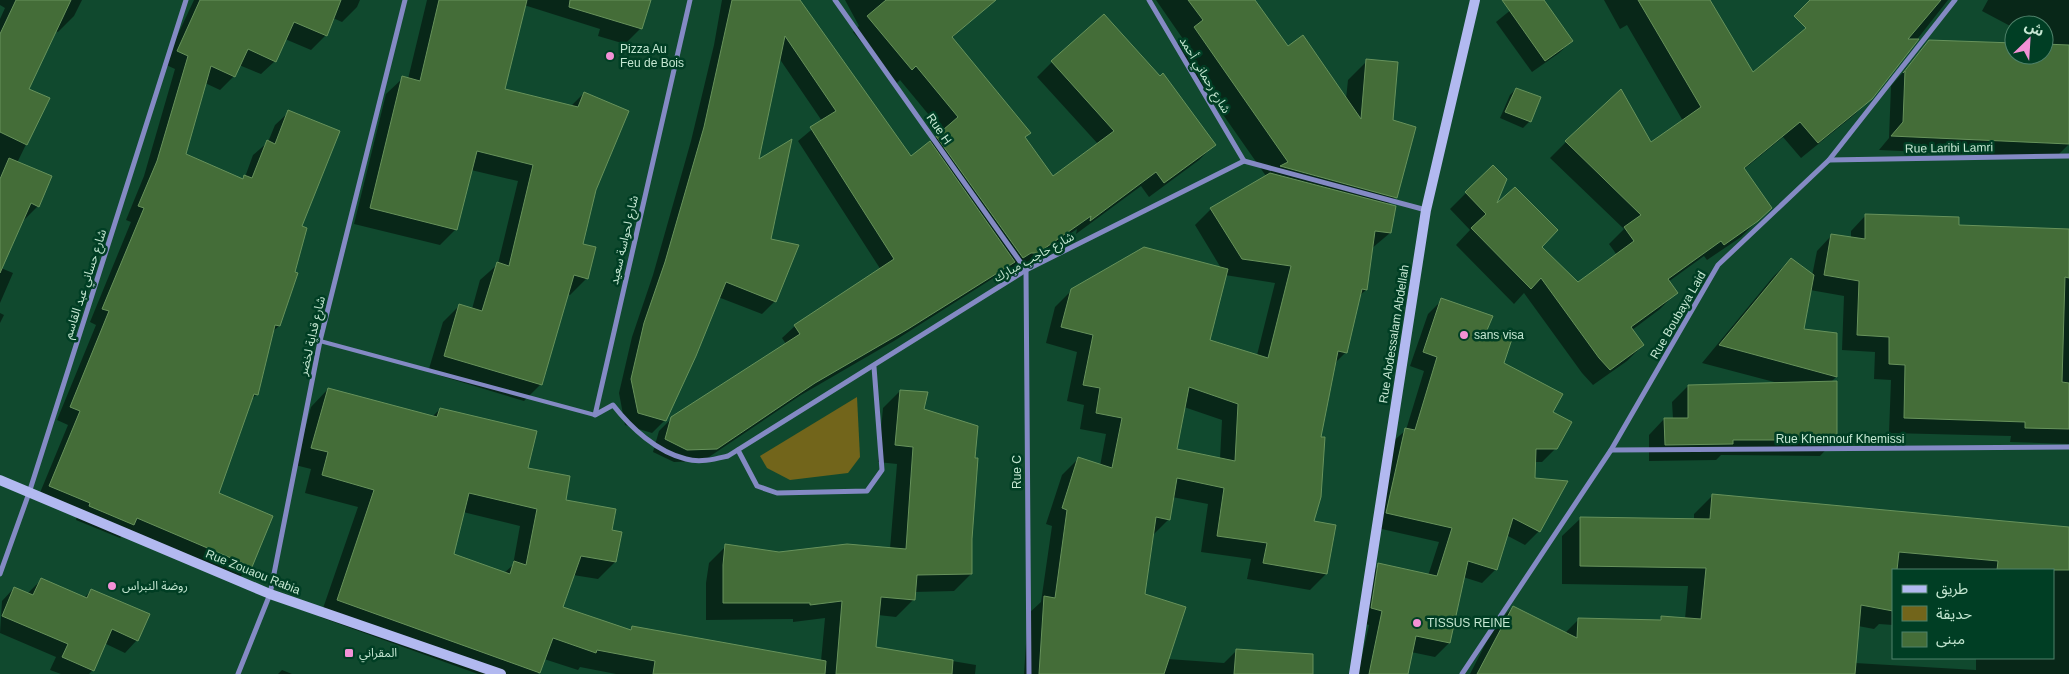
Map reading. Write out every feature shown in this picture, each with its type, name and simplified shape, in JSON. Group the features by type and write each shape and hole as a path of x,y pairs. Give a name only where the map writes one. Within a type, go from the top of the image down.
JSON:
{"main road":[{"name":"Rue Abdessalam Abdellah","path":"1354,674 1426,210 1475,0"},
{"name":"Rue Zouaou Rabia","path":"0,480 270,594 501,674"}],"street":[{"name":"شارع حساني عبد القاسم","path":"0,574 29,493 186,0"},
{"name":"شارع قداية لخضر","path":"238,674 270,594 320,341 405,0"},
{"name":"شارع لحواسة سعيد","path":"595,415 690,0"},
{"name":"Rue H","path":"835,0 1026,270"},
{"name":"شارع رحماني أحمد","path":"1149,0 1244,161"},
{"name":"Rue Boubaya Laid","path":"1462,674 1611,450 1718,266 1829,160 1954,0"},
{"name":"Rue Laribi Lamri","path":"1829,160 2069,156"},
{"name":"شارع حاجب مبارك","path":"595,415 613,405 624,420 649,440 666,451 687,460 706,460 728,456 874,367 1026,270 1244,161"},
{"path":"1244,161 1426,210"},
{"name":"Rue C","path":"1026,270 1029,674"},
{"path":"738,450 757,486 777,494 867,491 882,470 874,367"},
{"name":"Rue Khennouf Khemissi","path":"1611,450 2069,447"}],"lane":[{"path":"320,341 595,415"}],"green space":[{"path":"857,397 860,457 848,473 790,480 767,468 760,456"}],"building":[{"path":"16,0 71,0 29,89 50,98 27,145 0,132 0,34"},
{"path":"200,0 341,0 327,36 294,22 276,62 248,49 235,77 211,66 186,154 243,179 244,175 252,178 267,140 275,144 288,110 340,131 302,226 307,228 295,272 298,273 280,326 275,325 258,395 254,394 219,493 273,516 252,567 137,518 134,525 89,506 90,503 49,486 80,411 70,407 109,311 102,309 144,208 138,206 157,161 188,56 177,51"},
{"path":"439,0 527,0 505,89 578,107 584,92 629,111 596,190 583,244 596,247 588,279 574,275 542,385 444,356 459,304 482,311 497,262 509,266 533,165 477,151 457,230 370,208 402,76 420,81"},
{"path":"570,0 651,0 642,29 569,7"},
{"path":"732,0 800,0 911,156 930,141 1015,262 908,329 815,383 717,449 687,450 665,439 671,417 800,334 794,325 894,259 810,127 836,111 785,36 759,159 792,139 771,239 799,245 776,302 726,282 696,356 666,421 638,413 631,379 644,323 665,262 704,127"},
{"path":"886,0 996,0 952,37 1031,133 1025,137 1053,176 1114,131 1051,61 1104,14 1160,76 1163,73 1216,145 1164,183 1156,172 1090,221 1091,216 1038,253 1031,253 1023,258 936,136 958,117 916,66 912,70 867,16"},
{"path":"1188,0 1255,0 1288,46 1303,35 1361,119 1366,59 1398,62 1393,120 1416,127 1397,198 1280,166 1288,162 1194,27 1203,20"},
{"path":"1502,0 1544,0 1573,41 1545,61"},
{"path":"1638,0 1710,0 1753,72 1806,28 1794,16 1810,0 1941,0 1908,39 1919,39 1872,99 1818,143 1800,122 1744,168 1772,208 1758,221 1724,245 1721,241 1668,279 1678,293 1631,327 1644,345 1610,370 1599,358 1541,278 1531,289 1471,228 1486,214 1465,192 1493,165 1507,179 1497,203 1515,187 1558,230 1542,247 1578,282 1634,241 1624,227 1641,215 1565,141 1621,89 1651,142 1701,107"},
{"path":"1929,40 2004,43 2004,65 2054,65 2054,44 2069,45 2069,144 1891,136 1903,122 1905,71 1903,73"},
{"path":"1516,88 1541,97 1531,122 1505,112"},
{"path":"9,158 52,176 39,207 31,203 0,273 0,179"},
{"path":"1270,173 1396,206 1391,233 1375,231 1367,290 1362,289 1347,353 1338,351 1321,437 1325,437 1321,497 1314,521 1336,525 1327,574 1263,563 1267,543 1217,536 1224,488 1177,478 1170,520 1156,517 1145,594 1186,607 1164,674 1039,674 1044,596 1055,598 1067,510 1062,508 1078,457 1112,468 1122,418 1096,413 1100,388 1083,385 1093,335 1061,327 1071,289 1144,247 1228,269 1210,340 1268,358 1291,266 1242,259 1210,208","holes":["1189,387 1238,404 1235,461 1177,449"]},
{"path":"1865,214 1959,217 1959,225 2069,229 2069,278 2065,277 2062,382 2069,383 2069,429 2025,428 2025,422 1904,418 1905,365 1889,364 1889,337 1857,335 1859,281 1824,275 1831,234 1865,239"},
{"path":"1791,258 1814,275 1804,329 1837,333 1837,377 1719,345"},
{"path":"1441,298 1493,316 1487,330 1512,339 1504,363 1563,394 1553,412 1572,422 1557,449 1536,449 1535,478 1568,481 1540,532 1513,518 1497,570 1468,561 1450,643 1416,636 1408,674 1369,674 1382,611 1371,608 1378,563 1437,576 1452,528 1386,513 1405,428 1415,430 1437,357 1423,352"},
{"path":"1837,381 1837,440 1733,440 1733,444 1665,445 1664,418 1688,418 1688,385"},
{"path":"328,388 437,417 440,408 537,431 528,468 570,476 566,500 616,509 612,530 622,532 616,562 581,556 563,607 631,630 632,626 826,661 825,674 653,674 655,661 597,650 596,653 553,638 540,673 337,600 374,490 322,475 328,452 311,448","holes":["469,493 537,509 526,565 514,561 510,574 454,554"]},
{"path":"900,390 928,392 924,409 978,426 975,458 978,458 972,539 972,574 917,575 915,600 881,597 876,647 953,660 952,674 836,674 842,601 810,605 810,603 723,603 725,544 779,552 847,544 906,549 913,447 895,445"},
{"path":"1712,494 2069,527 2069,570 1997,569 1998,561 1899,552 1897,569 1892,569 1892,611 1861,605 1855,674 1477,674 1513,606 1577,638 1578,618 1661,620 1661,616 1701,619 1706,568 1580,566 1580,517 1710,519"},
{"path":"41,578 87,598 91,589 150,614 138,641 112,629 94,671 62,657 68,644 2,616 14,587 33,595"},
{"path":"1236,649 1313,654 1313,674 1234,674"}],"place":[{"name":"Pizza Au Feu de Bois","path":"610,56"},
{"name":"sans visa","path":"1464,335"},
{"name":"روضة النبراس","path":"112,586"},
{"name":"TISSUS REINE","path":"1417,623"},
{"name":"المقراني","path":"349,653"}]}
